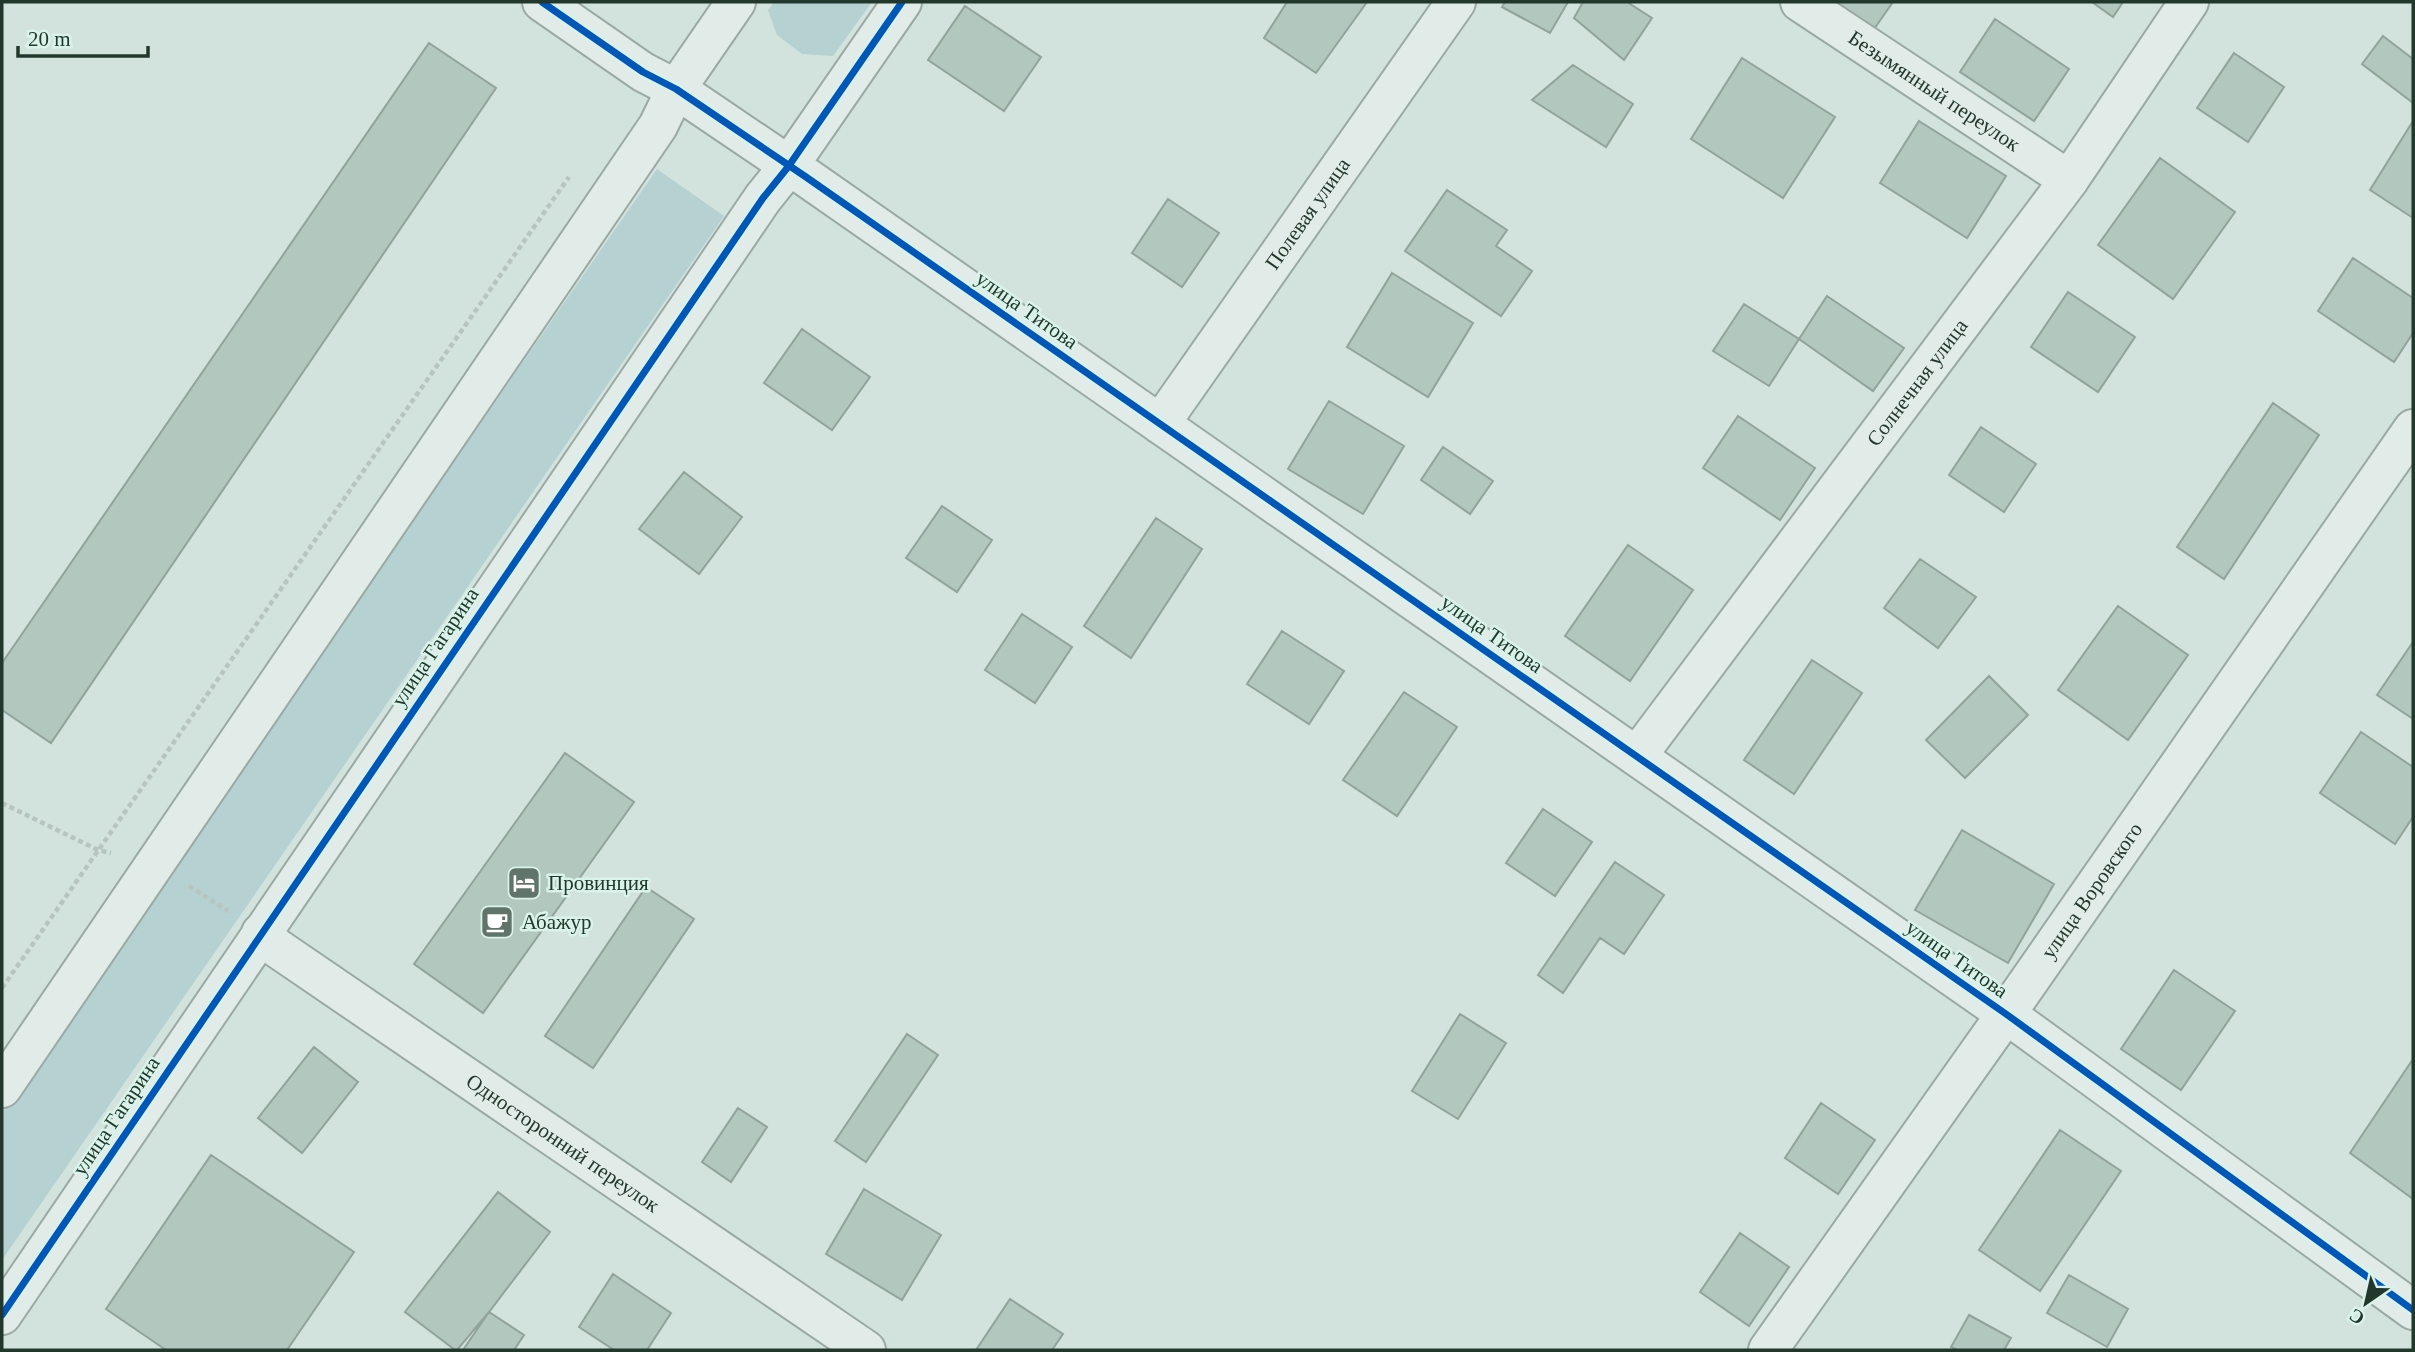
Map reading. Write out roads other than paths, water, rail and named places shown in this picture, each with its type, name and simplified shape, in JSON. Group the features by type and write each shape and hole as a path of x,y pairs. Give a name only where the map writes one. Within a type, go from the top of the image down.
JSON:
{"street":[{"name":"улица Титова","path":"542,2 643,72 676,89 1637,756 2006,1014 2413,1310"},
{"path":"2,1088 658,126 676,89 736,2"},
{"name":"улица Гагарина","path":"2,1315 763,198 788,167 902,2"},
{"name":"Полевая улица","path":"1160,424 1456,2"},
{"name":"Безымянный переулок","path":"1800,2 2068,180"},
{"name":"Солнечная улица","path":"1637,756 2068,180 2189,2"},
{"name":"улица Воровского","path":"1768,1350 2006,1014 2413,429"},
{"name":"Односторонний переулок","path":"261,933 277,948 866,1350"}],"place":[{"name":"Провинция","path":"524,883"},
{"name":"Абажур","path":"497,922"}]}
